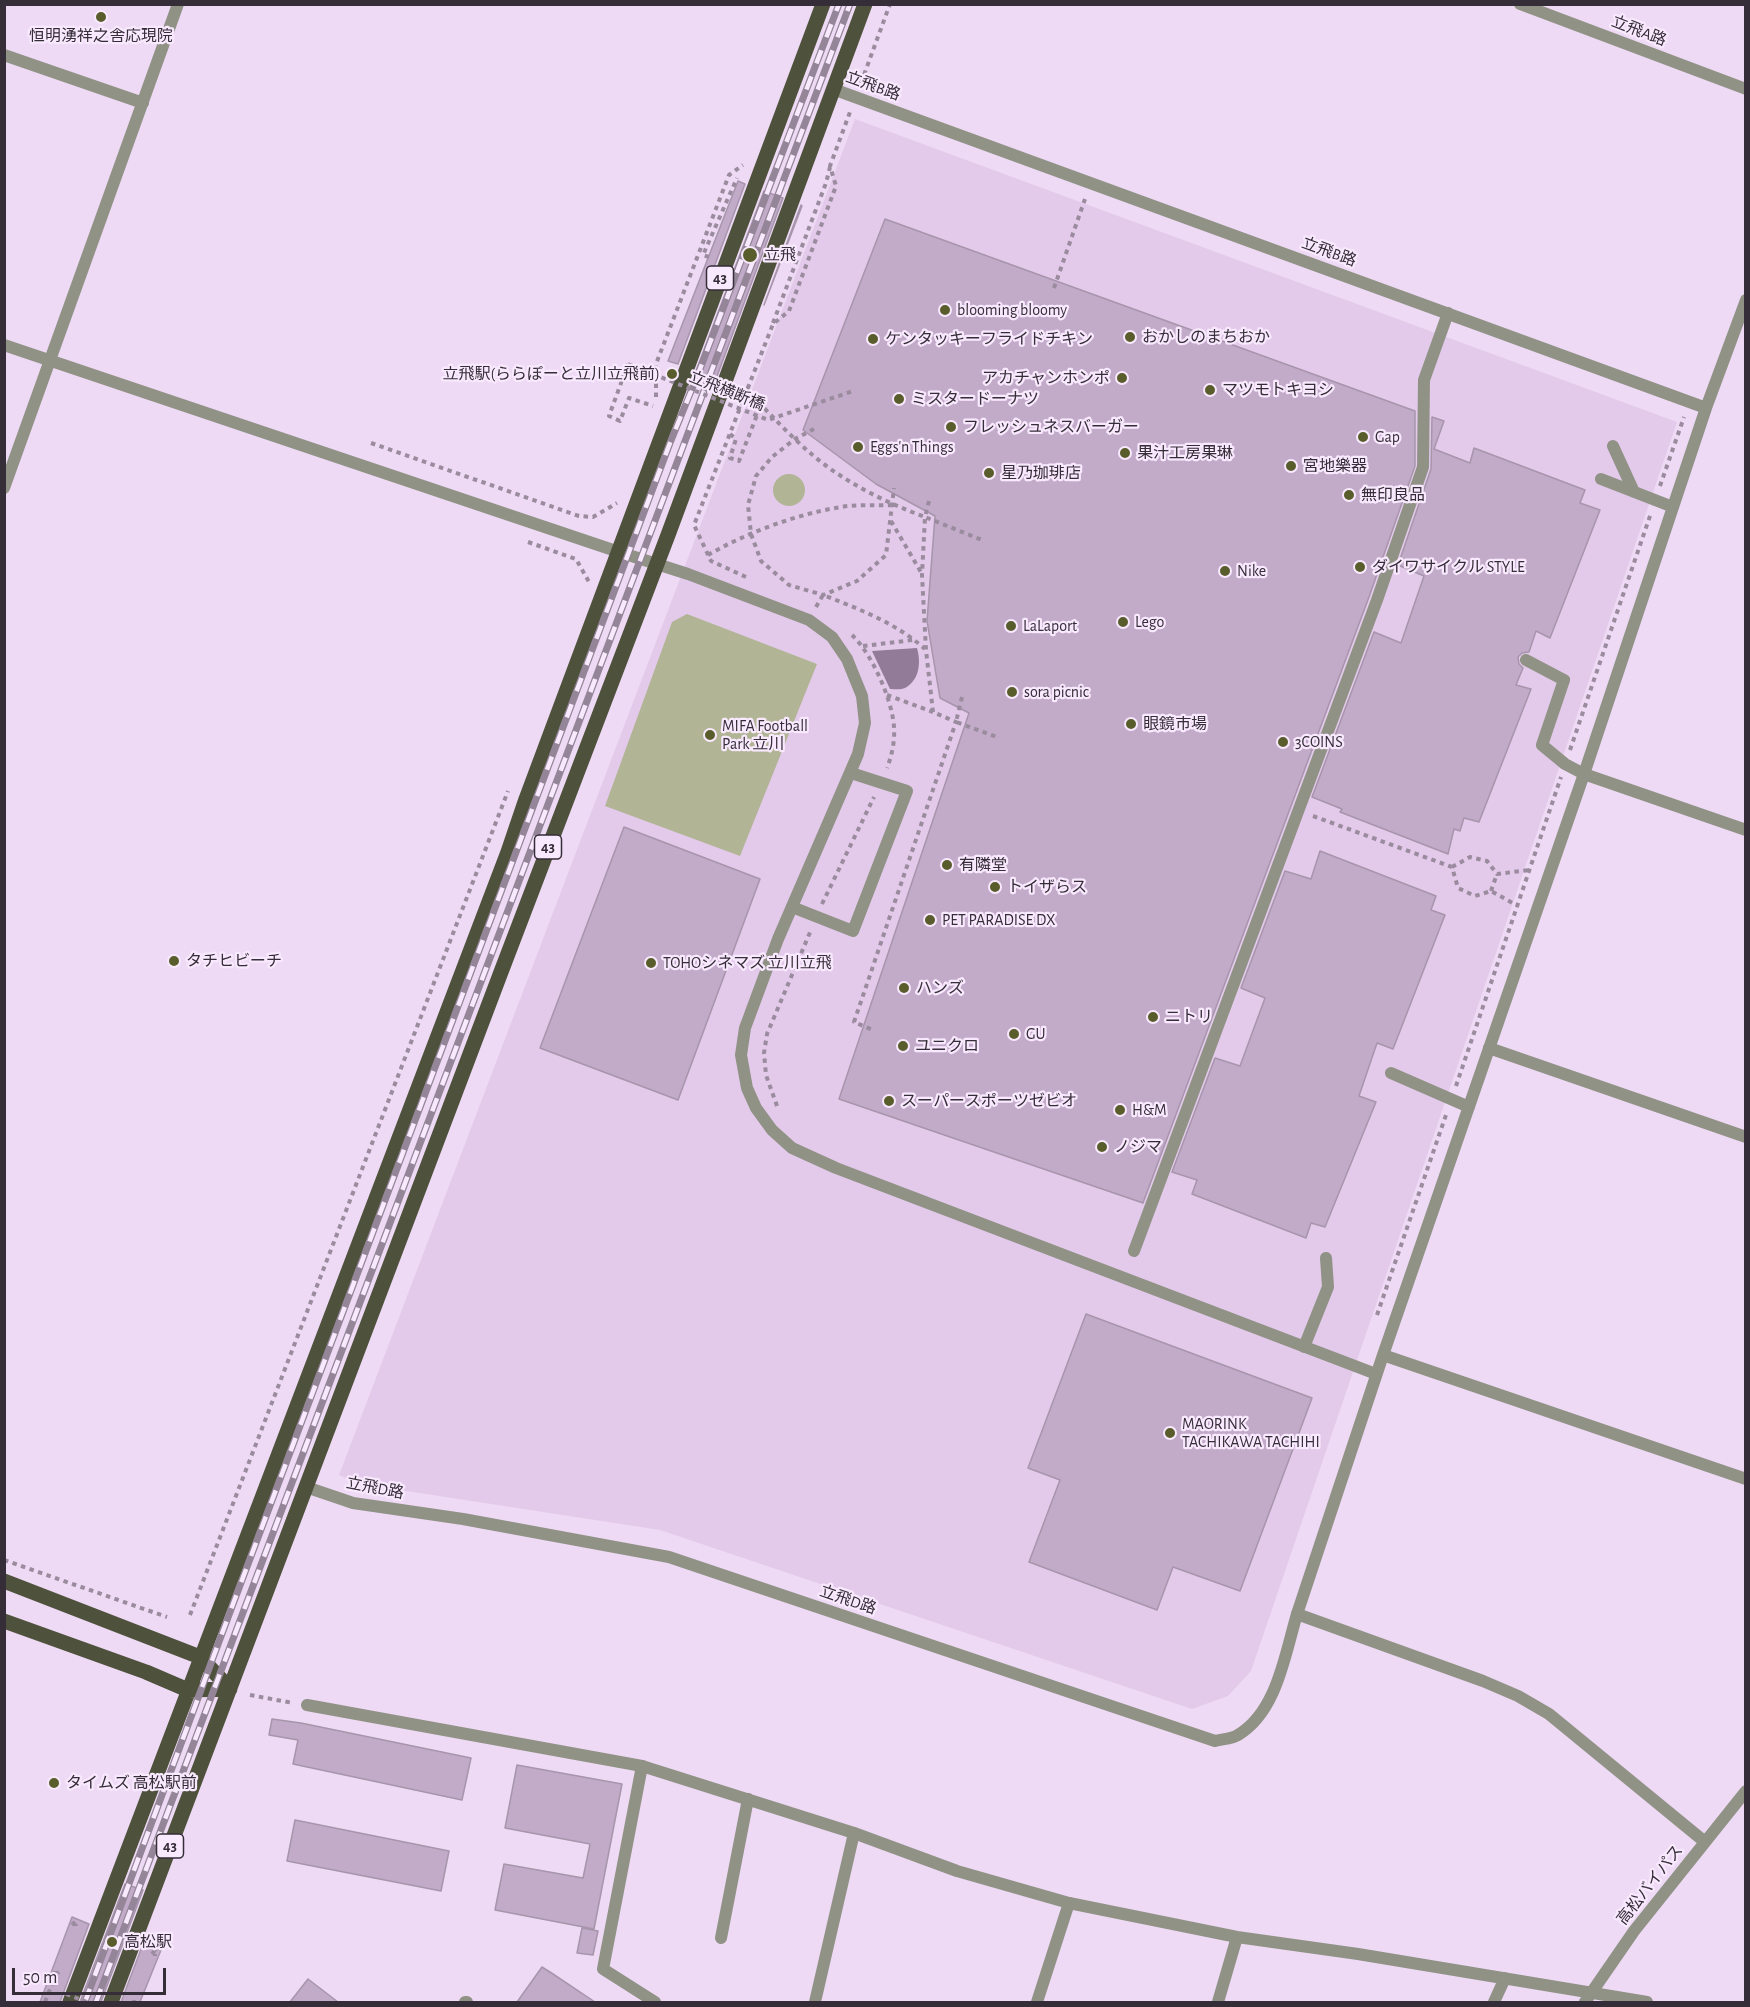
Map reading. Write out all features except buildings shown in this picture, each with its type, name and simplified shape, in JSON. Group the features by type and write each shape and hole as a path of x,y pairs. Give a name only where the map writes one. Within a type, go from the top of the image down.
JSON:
{"main road":[{"name":"43","path":"68,1998 163,1761 200,1657 501,872 823,4"},
{"name":"43","path":"111,2002 657,564 865,4"},
{"path":"4,1581 200,1657 230,1689"},
{"path":"4,1621 146,1672 188,1690 230,1689"}],"street":[{"path":"4,488 178,4"},
{"name":"立飛A路","path":"1520,4 1746,89"},
{"path":"4,55 143,103"},
{"name":"立飛B路","path":"833,89 1706,408"},
{"path":"1706,408 1746,300"},
{"path":"1134,1251 1377,600 1423,467 1424,380 1448,313"},
{"path":"4,345 657,564 809,620 832,637 847,659 862,696 865,723 851,773 792,907 745,1028 741,1055 747,1088 756,1108 772,1130 792,1148 847,1173 1376,1374"},
{"name":"立飛D路","path":"306,1487 353,1503 669,1557 1215,1741 1237,1736 1253,1723 1272,1696 1376,1374 1584,774 1706,408"},
{"path":"1613,446 1634,492"},
{"path":"1601,479 1673,507"},
{"path":"1526,660 1564,680 1542,745 1565,764 1584,774 1746,830"},
{"path":"792,907 853,931 907,791 851,773"},
{"path":"1489,1048 1746,1137"},
{"path":"1391,1073 1469,1107"},
{"path":"1304,1347 1328,1287 1326,1258"},
{"path":"1383,1355 1746,1479"},
{"path":"1297,1614 1518,1695 1549,1714 1705,1842"},
{"path":"307,1705 642,1766 855,1833 957,1871 1069,1903 1237,1938 1358,1954 1505,1978 1588,1997 1647,2002"},
{"path":"642,1766 603,1969 655,2002"},
{"name":"高松バイパス","path":"1588,1997 1634,1931 1746,1791"},
{"path":"721,1938 748,1799"},
{"path":"815,2002 855,1833"},
{"path":"1037,2002 1069,1903"},
{"path":"1218,2002 1237,1938"},
{"path":"1494,2002 1505,1978"}],"path":[{"path":"754,580 711,561 694,525 826,183 830,166 890,4"},
{"name":"立飛横断橋","path":"743,165 729,174 656,364 656,400 653,406 629,398 621,421 609,416 628,364 757,415 768,420 853,391"},
{"path":"772,324 789,311 836,186 830,166"},
{"path":"709,257 704,255 732,190"},
{"path":"1054,288 1085,199"},
{"path":"746,389 795,439 836,474 893,505 982,540"},
{"path":"1375,1322 1689,401"},
{"path":"730,434 736,439 730,458 739,461 757,415"},
{"path":"814,429 795,439 772,457 756,476 748,505 751,534 761,561 789,585 823,595 873,615 915,640 926,650"},
{"path":"371,443 579,516 593,517 617,505 621,494"},
{"path":"816,608 823,595 857,581 886,555 894,488"},
{"path":"929,501 925,518 922,575 926,650 933,712"},
{"path":"708,555 751,534 841,507 893,505"},
{"path":"891,520 922,575"},
{"path":"528,542 576,559 589,582 584,593"},
{"path":"806,604 825,614"},
{"path":"780,1113 766,1075 764,1053 767,1034 816,916 882,782 893,752 894,727 886,695 863,646 849,633"},
{"path":"863,646 915,640"},
{"path":"886,695 997,737"},
{"path":"873,1030 854,1022 956,722 962,697"},
{"path":"190,1614 512,782"},
{"path":"1311,815 1452,867 1470,857 1487,861 1497,874"},
{"path":"1452,867 1458,888 1475,896 1491,891 1518,906"},
{"path":"1497,874 1529,870"},
{"path":"1491,891 1497,874"},
{"path":"4,1560 167,1617"},
{"path":"250,1695 307,1705"},
{"path":"154,1954 165,1937"},
{"path":"45,2002 56,1973"},
{"path":"68,1998 87,2002"}],"shaded area":[{"path":"855,119 1677,422 1251,1671 1228,1696 1192,1709 660,1530 361,1484 339,1475"},
{"path":"917,648 919,665 914,680 903,689 890,689 872,651"}],"green space":[{"path":"789,474 801,478 805,490 801,502 789,506 777,502 773,490 777,478"},
{"name":"MIFA Football Park 立川","path":"687,614 817,664 740,856 605,806 672,622"}],"railway":[{"path":"85,2002 670,443 839,4"},
{"path":"96,2002 850,4"}],"place":[{"name":"恒明湧祥之舎応現院","path":"101,17"},
{"name":"立飛","path":"750,255"},
{"name":"blooming bloomy","path":"945,310"},
{"name":"おかしのまちおか","path":"1130,337"},
{"name":"ケンタッキーフライドチキン","path":"873,339"},
{"name":"立飛駅(ららぽーと立川立飛前)","path":"672,374"},
{"name":"アカチャンホンポ","path":"1122,378"},
{"name":"マツモトキヨシ","path":"1210,390"},
{"name":"ミスタードーナツ","path":"899,399"},
{"name":"フレッシュネスバーガー","path":"951,427"},
{"name":"Gap","path":"1363,437"},
{"name":"Eggs'n Things","path":"858,447"},
{"name":"果汁工房果琳","path":"1125,453"},
{"name":"宮地樂器","path":"1291,466"},
{"name":"星乃珈琲店","path":"989,473"},
{"name":"無印良品","path":"1349,495"},
{"name":"ダイワサイクル STYLE","path":"1360,567"},
{"name":"Nike","path":"1225,571"},
{"name":"Lego","path":"1123,622"},
{"name":"LaLaport","path":"1011,626"},
{"name":"sora picnic","path":"1012,692"},
{"name":"眼鏡市場","path":"1131,724"},
{"name":"MIFA Football Park 立川","path":"710,735"},
{"name":"3COINS","path":"1283,742"},
{"name":"有隣堂","path":"947,865"},
{"name":"トイザらス","path":"995,887"},
{"name":"PET PARADISE DX","path":"930,920"},
{"name":"タチヒビーチ","path":"174,961"},
{"name":"TOHOシネマズ 立川立飛","path":"651,963"},
{"name":"ハンズ","path":"904,988"},
{"name":"ニトリ","path":"1153,1017"},
{"name":"GU","path":"1014,1034"},
{"name":"ユニクロ","path":"903,1046"},
{"name":"スーパースポーツゼビオ","path":"889,1101"},
{"name":"H&M","path":"1120,1110"},
{"name":"ノジマ","path":"1102,1147"},
{"name":"MAORINK TACHIKAWA TACHIHI","path":"1170,1433"},
{"name":"タイムズ 高松駅前","path":"54,1783"},
{"name":"高松駅","path":"112,1942"}]}
